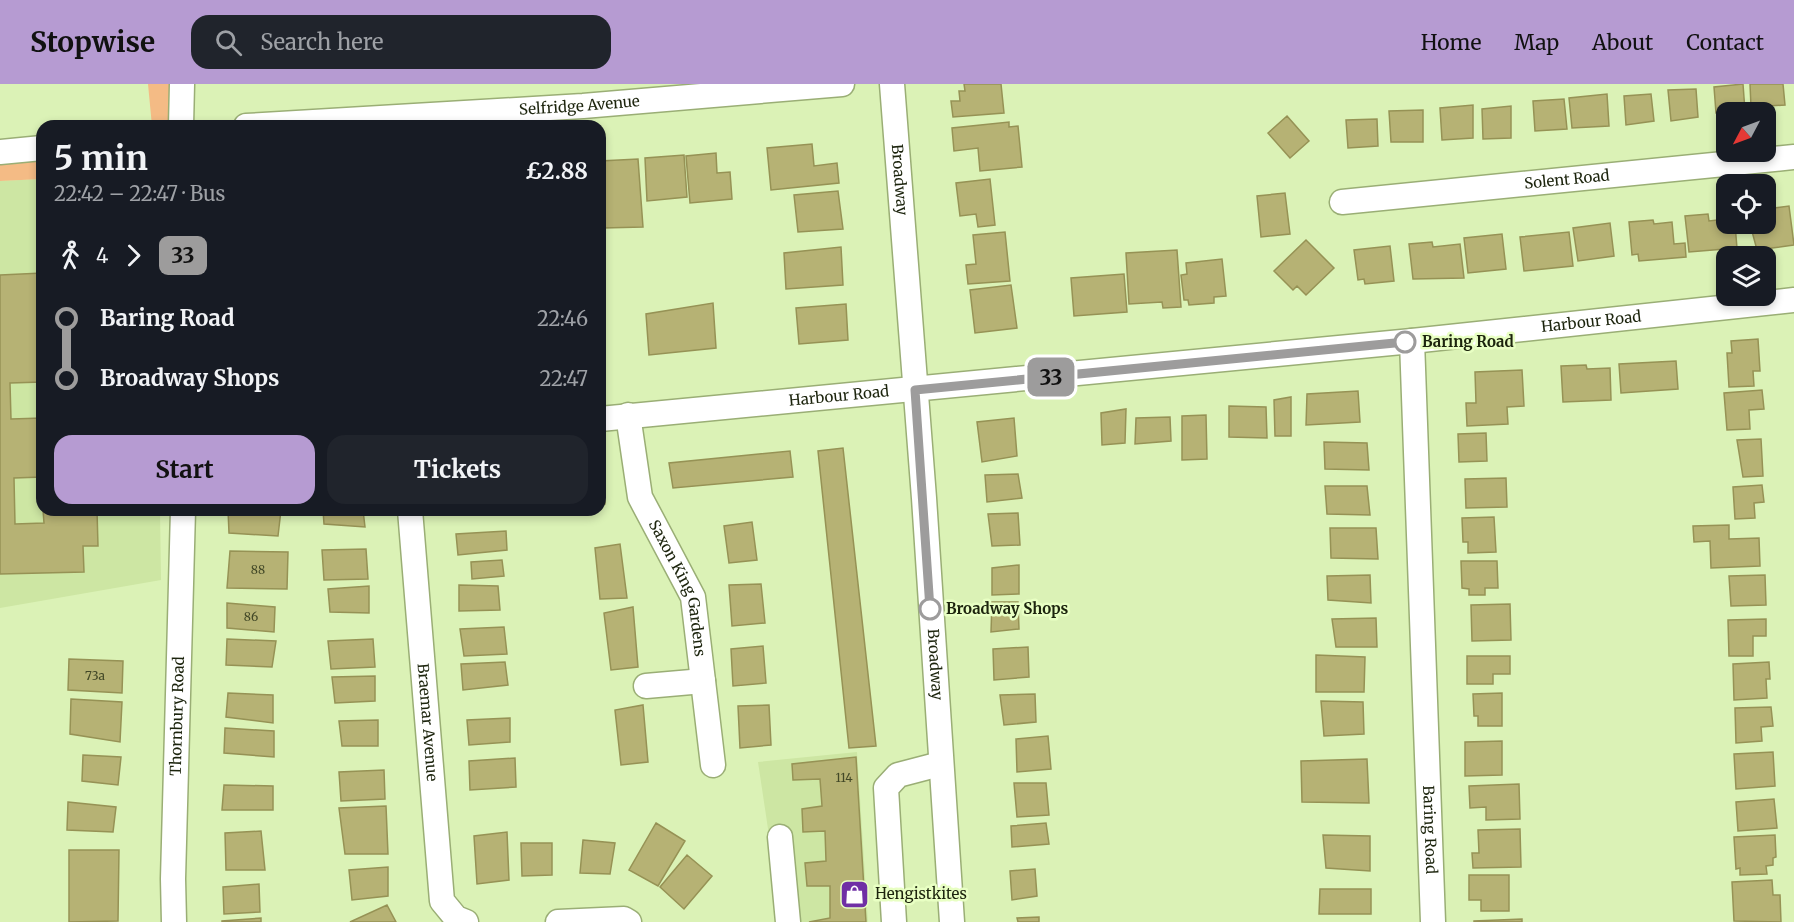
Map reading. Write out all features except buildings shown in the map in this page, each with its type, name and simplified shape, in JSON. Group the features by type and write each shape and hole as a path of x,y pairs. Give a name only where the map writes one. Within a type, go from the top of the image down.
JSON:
{"street":[{"path":"182,84 182,120"},
{"name":"Selfridge Avenue","path":"311,120 582,95 842,84"},
{"name":"Broadway","path":"892,84 952,922"},
{"path":"0,152 36,149"},
{"name":"Solent Road","path":"1342,202 1794,157"},
{"name":"Harbour Road","path":"606,418 1412,341 1794,300"},
{"name":"Baring Road","path":"1412,341 1433,922"},
{"name":"Saxon King Gardens","path":"628,415 640,497 693,597 713,765"},
{"name":"Thornbury Road","path":"174,922 172,879 183,516"},
{"name":"Braemar Avenue","path":"410,516 442,901 456,918 466,922"},
{"path":"646,686 703,681"},
{"path":"894,922 886,788 898,775 940,764"},
{"path":"780,837 788,922"},
{"path":"558,922 624,919 629,922"}],"shaded area":[{"path":"148,84 171,84 170,120 151,120"},
{"path":"36,155 36,179 0,181 0,158"},
{"path":"36,179 36,516 160,516 161,580 0,608 0,181"},
{"path":"857,752 868,922 782,922 758,762"}],"bus line":[{"name":"33","path":"930,609 915,390 1405,342"}],"place":[{"name":"Baring Road","path":"1405,342"},
{"name":"Broadway Shops","path":"930,609"},
{"name":"Hengistkites","path":"854,894"}]}
